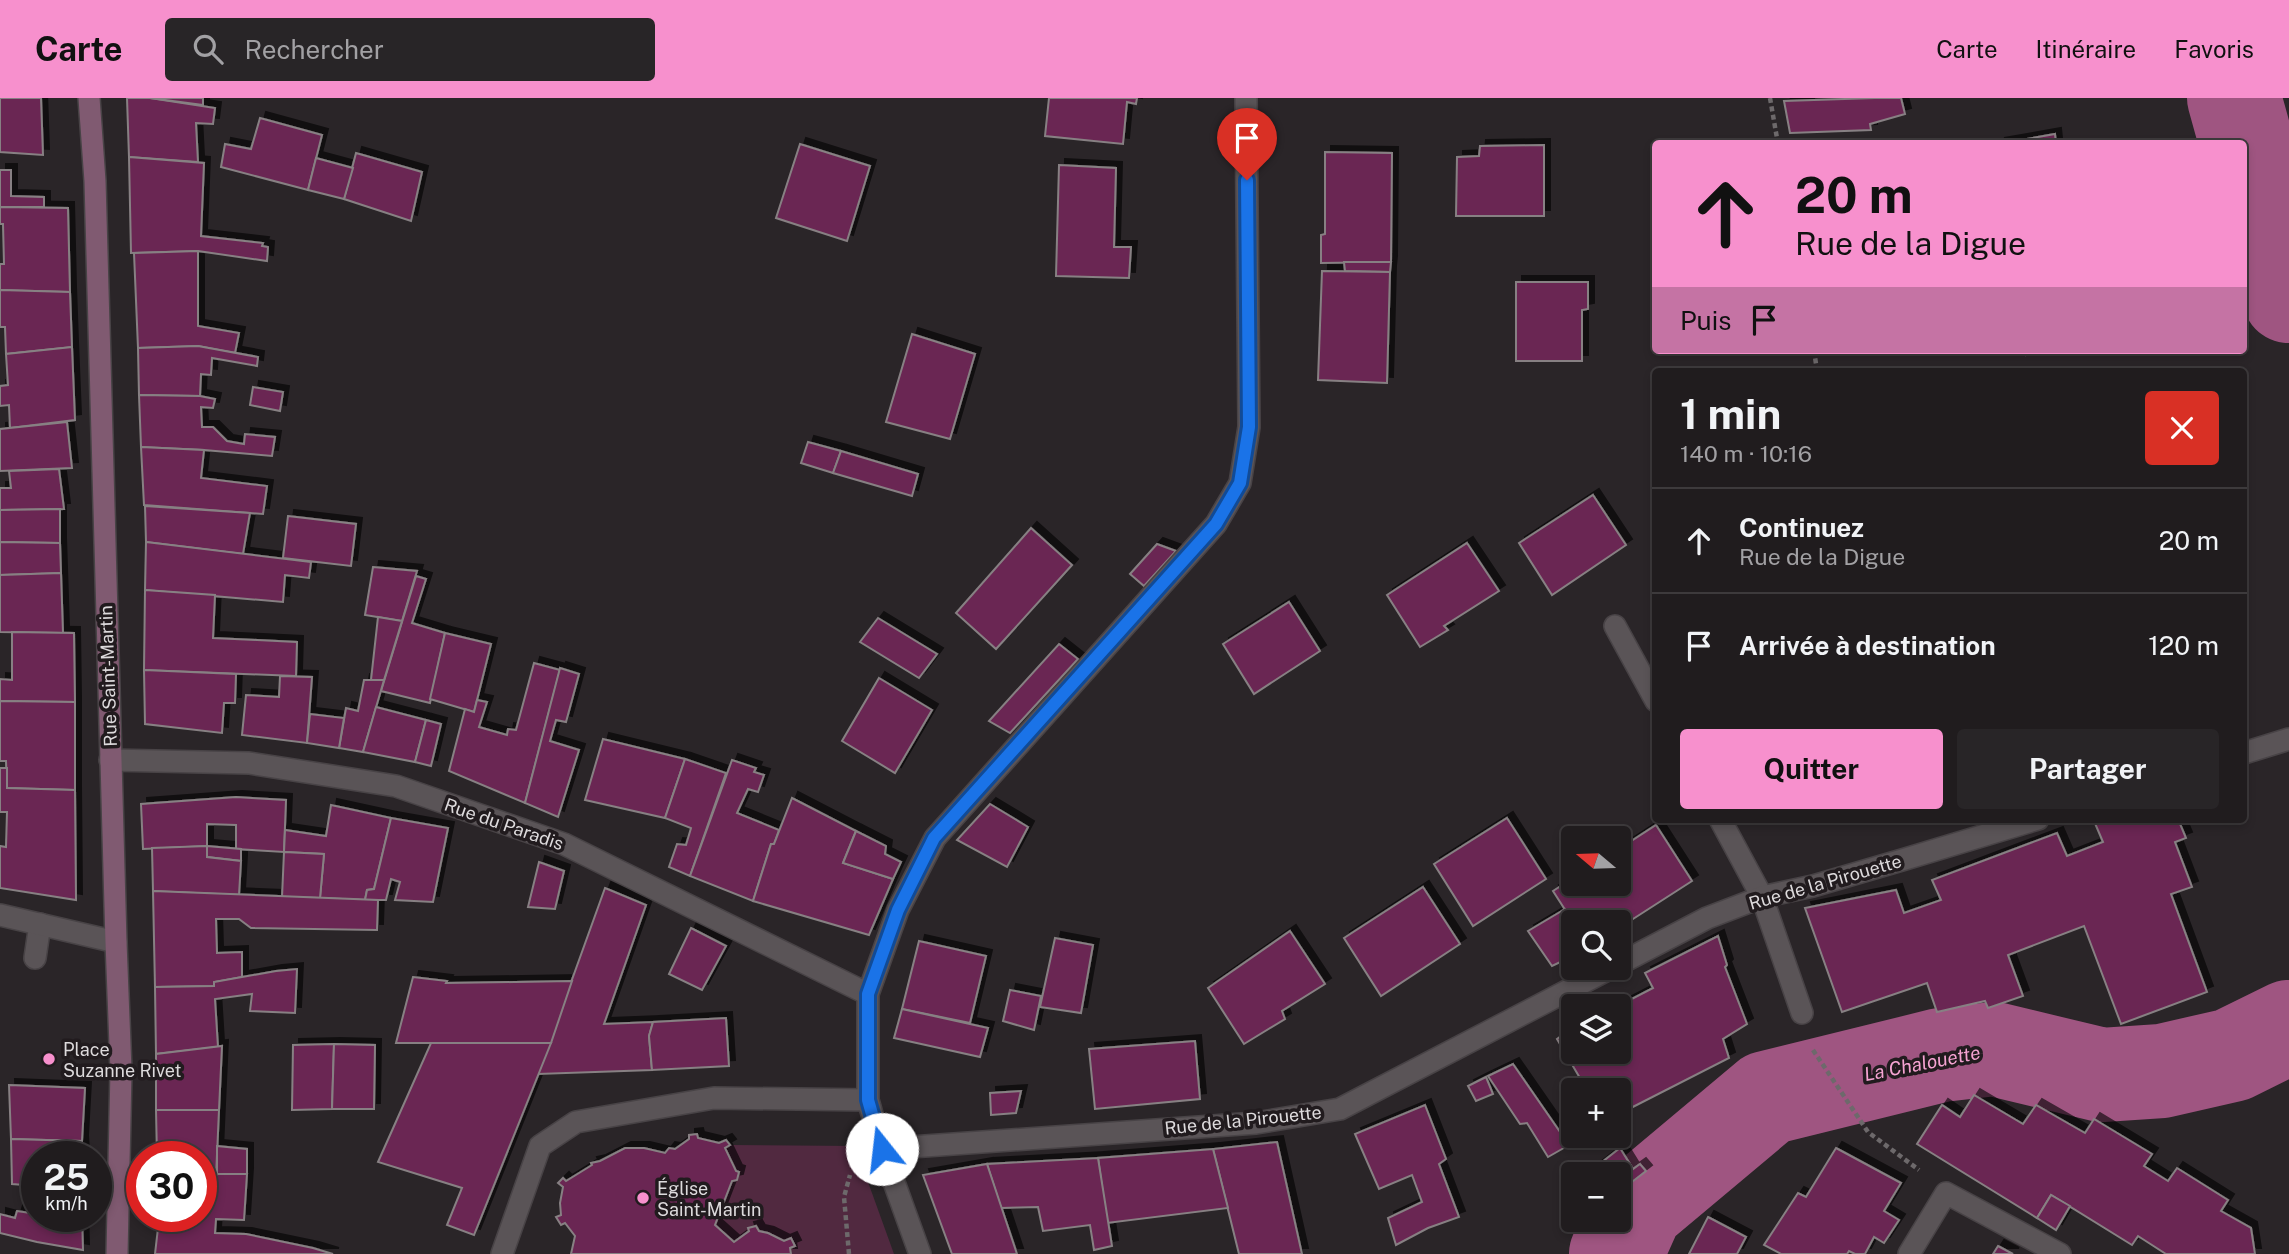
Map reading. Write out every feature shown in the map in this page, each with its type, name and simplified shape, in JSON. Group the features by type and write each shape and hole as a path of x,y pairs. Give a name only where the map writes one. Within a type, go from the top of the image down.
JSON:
{"main road":[{"name":"Rue Saint-Martin","path":"89,98 95,181 121,1071 117,1254"}],"street":[{"path":"920,1254 882,1149 868,1100 868,994 898,910 934,838 1216,524 1240,483 1249,427 1246,98"},
{"path":"1615,626 1652,694"},
{"path":"2247,752 2289,738"},
{"name":"Rue du Paradis","path":"110,760 249,763 396,786 564,844 868,994"},
{"path":"1722,823 1762,897 1802,1013"},
{"name":"Rue de la Pirouette","path":"1631,958 1707,918 1762,897 1813,886 1975,829 2013,823"},
{"path":"0,915 116,942"},
{"path":"35,958 40,924"},
{"name":"Rue de la Pirouette","path":"882,1149 1256,1123 1340,1109 1588,980"},
{"path":"502,1254 540,1146 576,1122 714,1098 868,1100"},
{"path":"1909,1254 1946,1193 2060,1254"}],"path":[{"path":"1770,98 1777,140"},
{"path":"1814,1054 1868,1132 1946,1193"}],"shaded area":[{"path":"730,1145 855,1146 894,1254 791,1254 790,1248 795,1246 791,1238 784,1241 759,1231 734,1242 715,1225 732,1181 737,1180 739,1172 725,1148"}],"building":[{"path":"0,98 41,98 43,155 0,152"},
{"path":"127,98 150,98 215,108 213,124 196,123 198,162 129,157"},
{"path":"150,98 203,98 203,105"},
{"path":"1049,98 1137,98 1136,104 1127,102 1123,144 1045,136"},
{"path":"1901,98 1905,114 1870,124 1871,130 1790,133 1784,101"},
{"path":"260,118 322,135 308,190 221,167 225,144 251,149"},
{"path":"2055,134 2056,140 2021,140"},
{"path":"800,144 870,166 847,241 776,218"},
{"path":"1544,145 1544,216 1456,216 1457,157 1479,156 1480,146"},
{"path":"1325,152 1392,153 1391,262 1321,263 1321,235 1325,234"},
{"path":"356,153 422,172 411,221 344,199"},
{"path":"129,157 204,163 201,236 263,243 262,246 268,247 267,261 198,251 131,253"},
{"path":"316,158 353,168 344,199 308,190"},
{"path":"1059,165 1116,168 1114,247 1131,247 1129,278 1056,276"},
{"path":"0,170 11,170 11,196 44,197 44,207 0,207"},
{"path":"0,207 68,208 70,292 0,290 0,264 4,264"},
{"path":"198,251 198,326 239,333 235,353 198,346 138,348 134,253"},
{"path":"1344,262 1391,262 1390,272 1345,271"},
{"path":"1322,271 1390,272 1387,383 1318,380"},
{"path":"1516,282 1588,282 1588,309 1582,310 1582,361 1516,361"},
{"path":"0,290 70,292 72,347 6,354 5,327 0,327"},
{"path":"912,334 975,354 950,439 886,422"},
{"path":"198,346 258,357 257,366 212,358 211,375 201,374 200,396 139,395 138,348"},
{"path":"72,347 75,420 10,428 9,405 0,406 0,386 8,385 6,354"},
{"path":"253,387 283,392 280,411 250,405"},
{"path":"139,395 200,396 215,399 213,408 201,407 202,427 213,427 227,441 244,444 245,434 275,437 272,456 141,447"},
{"path":"67,422 72,468 0,471 0,429"},
{"path":"808,442 841,451 833,473 801,463"},
{"path":"141,447 204,450 201,478 267,486 263,514 144,505"},
{"path":"841,451 918,474 912,496 833,473"},
{"path":"59,469 64,509 0,510 0,488 11,488 9,471"},
{"path":"1593,495 1626,545 1552,595 1519,543"},
{"path":"145,506 250,513 243,554 146,542"},
{"path":"60,509 60,543 0,542 0,510"},
{"path":"288,516 356,524 351,566 283,558"},
{"path":"1031,528 1072,565 996,649 956,613"},
{"path":"0,542 60,543 61,573 0,575"},
{"path":"146,542 311,562 309,578 285,575 283,602 145,590"},
{"path":"1467,543 1499,591 1444,626 1448,630 1420,647 1387,595"},
{"path":"1157,544 1176,551 1144,586 1130,574"},
{"path":"373,567 417,571 402,621 365,615"},
{"path":"61,573 63,633 0,632 0,575"},
{"path":"416,576 426,579 412,623 445,633 430,703 381,691"},
{"path":"145,590 215,595 213,638 297,642 296,676 144,670"},
{"path":"1289,602 1320,651 1254,694 1223,644"},
{"path":"378,617 402,621 384,680 371,680"},
{"path":"878,618 937,654 919,678 860,642"},
{"path":"12,632 74,633 75,702 0,701 0,679 12,680"},
{"path":"445,633 491,644 474,712 430,699"},
{"path":"1059,644 1078,659 1010,733 989,721"},
{"path":"534,663 560,670 525,803 449,771 465,709 474,712 477,700 487,702 479,727 507,735 508,729 516,730"},
{"path":"560,668 579,674 566,722 556,720 550,741 579,750 558,817 525,803"},
{"path":"144,670 236,674 235,703 224,703 222,733 145,724"},
{"path":"280,676 312,677 307,743 242,735 246,695 279,697"},
{"path":"879,678 932,710 895,773 842,741"},
{"path":"364,680 384,680 363,752 339,748 346,708 358,711"},
{"path":"0,701 75,702 75,790 7,788 6,761 0,761"},
{"path":"376,707 426,720 415,762 363,752"},
{"path":"310,714 344,718 339,748 307,743"},
{"path":"426,720 441,724 431,766 415,762"},
{"path":"603,739 685,759 665,818 585,800"},
{"path":"685,759 726,773 690,876 669,867 677,844 686,845 691,828 665,818"},
{"path":"732,760 756,768 754,772 764,775 758,792 748,789 737,813 779,830 774,844 771,844 753,901 690,876"},
{"path":"0,768 7,768 7,788 75,790 76,900 0,888 0,846 6,847 7,812 0,812"},
{"path":"236,797 286,800 284,852 236,849 236,825 207,824 207,846 143,849 141,804"},
{"path":"792,798 856,831 843,863 893,879 869,935 753,901 771,844 774,844"},
{"path":"990,804 1028,827 1007,867 957,840"},
{"path":"331,805 391,818 374,889 367,890 365,900 320,898 324,854 284,852 285,830 326,836"},
{"path":"391,818 448,828 433,902 395,900 400,882 391,879 386,900 365,900 367,890 374,889"},
{"path":"1507,818 1546,879 1473,926 1434,864"},
{"path":"2095,823 2180,823 2186,838 2175,842 2192,887 2171,894 2207,992 2121,1024 2084,926 2008,955 2023,996 1988,1008 1985,1001 1937,1012 1927,983 1842,1012 1805,908 1896,890 1904,913 1941,900 1932,880 2057,833 2067,856 2103,842"},
{"path":"1656,825 1692,881 1631,920 1631,910 1565,910 1553,891 1561,886 1561,896 1631,896 1631,841"},
{"path":"856,831 886,846 885,854 901,862 893,879 843,863"},
{"path":"207,846 241,849 241,861 207,857"},
{"path":"207,846 207,857 241,861 239,895 153,891 152,848"},
{"path":"284,852 324,854 320,898 282,897"},
{"path":"539,862 564,871 555,909 528,907"},
{"path":"1423,887 1460,944 1381,996 1344,938"},
{"path":"605,888 646,905 604,1024 653,1022 649,1036 652,1070 538,1074"},
{"path":"153,891 378,900 377,930 251,928 239,919 216,919 217,953 242,952 242,977 214,982 214,986 155,987"},
{"path":"1561,911 1561,962 1552,966 1528,931"},
{"path":"691,928 726,946 702,990 669,974"},
{"path":"1290,931 1325,984 1282,1011 1285,1019 1244,1044 1208,988"},
{"path":"1718,936 1727,965 1725,967 1747,1024 1723,1039 1729,1058 1631,1108 1631,1078 1580,1078 1572,1064 1631,1064 1631,999 1653,988 1645,973"},
{"path":"1055,938 1093,945 1081,1013 1040,1007"},
{"path":"919,941 986,956 970,1023 902,1009"},
{"path":"297,969 295,1013 250,1011 252,994 215,999 218,1047 156,1054 155,987 214,986 214,982"},
{"path":"413,977 447,981 446,983 572,981 551,1043 396,1043"},
{"path":"1010,990 1041,996 1034,1030 1003,1021"},
{"path":"902,1009 988,1028 980,1057 894,1038"},
{"path":"726,1018 729,1066 652,1070 649,1036 653,1022"},
{"path":"1195,1041 1200,1099 1095,1109 1089,1049"},
{"path":"431,1043 551,1043 474,1235 447,1225 462,1188 378,1162"},
{"path":"334,1044 332,1109 292,1110 293,1045"},
{"path":"334,1044 375,1045 374,1109 332,1109"},
{"path":"222,1046 219,1110 156,1110 156,1054"},
{"path":"1513,1064 1561,1133 1561,1148 1564,1148 1548,1157 1527,1123 1520,1124 1488,1076"},
{"path":"1486,1077 1493,1094 1476,1101 1468,1086"},
{"path":"9,1085 85,1088 82,1141 11,1139"},
{"path":"1021,1091 1016,1113 991,1115 990,1093"},
{"path":"1974,1095 2023,1124 2036,1105 2085,1133 2094,1119 2152,1154 2144,1166 2168,1181 2177,1168 2228,1200 2221,1211 2251,1228 2255,1254 2166,1254 2138,1236 2132,1245 2051,1195 2037,1218 1917,1144 1942,1105 1960,1117"},
{"path":"1425,1105 1446,1159 1439,1164 1459,1217 1428,1228 1396,1245 1388,1218 1422,1202 1412,1175 1379,1189 1355,1134"},
{"path":"156,1110 219,1110 217,1155 217,1141 157,1141"},
{"name":"Église Saint-Martin","path":"697,1134 698,1138 719,1143 726,1140 730,1145 725,1148 739,1172 737,1180 732,1181 715,1225 734,1242 749,1231 748,1228 756,1226 759,1231 784,1241 791,1238 795,1246 790,1248 791,1254 571,1254 575,1236 565,1223 561,1225 556,1217 561,1215 563,1187 558,1183 563,1178 566,1181 592,1165 591,1163 625,1148 644,1148 665,1153 669,1148 675,1149 689,1139 689,1135"},
{"path":"11,1139 82,1141 21,1141 21,1185 12,1184"},
{"path":"1277,1142 1302,1254 1239,1254 1213,1149"},
{"path":"217,1146 247,1149 247,1174 217,1174"},
{"path":"1620,1148 1629,1162 1602,1162"},
{"path":"1836,1148 1901,1183 1884,1211 1899,1220 1884,1243 1874,1237 1865,1254 1849,1251 1847,1254 1781,1254 1764,1245 1798,1193 1806,1197"},
{"path":"1213,1149 1228,1208 1107,1223 1098,1158"},
{"path":"1098,1158 1112,1246 1094,1250 1090,1225 1043,1231 1038,1207 1001,1208 987,1164"},
{"path":"987,1164 1017,1254 952,1254 923,1175"},
{"path":"1640,1164 1646,1171 1631,1183 1631,1166 1633,1169"},
{"path":"217,1174 247,1174 244,1220 217,1219"},
{"path":"2051,1195 2070,1206 2056,1230 2037,1218"},
{"path":"17,1211 21,1212 21,1232 82,1232 83,1250 0,1233 0,1214 15,1218"},
{"path":"1708,1217 1746,1237 1737,1254 1689,1254"},
{"path":"158,1232 215,1232 246,1234 333,1254 155,1254"},
{"path":"1998,1246 2013,1254 1993,1254"}],"waterway":[{"name":"La Chalouette","path":"2234,98 2246,140"},
{"name":"La Chalouette","path":"2247,145 2289,296"},
{"name":"La Chalouette","path":"1616,1254 1637,1207 1767,1098 1941,1055 1994,1049 2102,1075 2162,1071 2232,1055 2289,1027"}],"place":[{"name":"Place Suzanne Rivet","path":"49,1059"},
{"name":"Église Saint-Martin","path":"643,1198"}],"route":[{"path":"882,1149 868,1100 868,994 898,910 934,838 1216,524 1240,483 1249,427 1247,180"}]}
